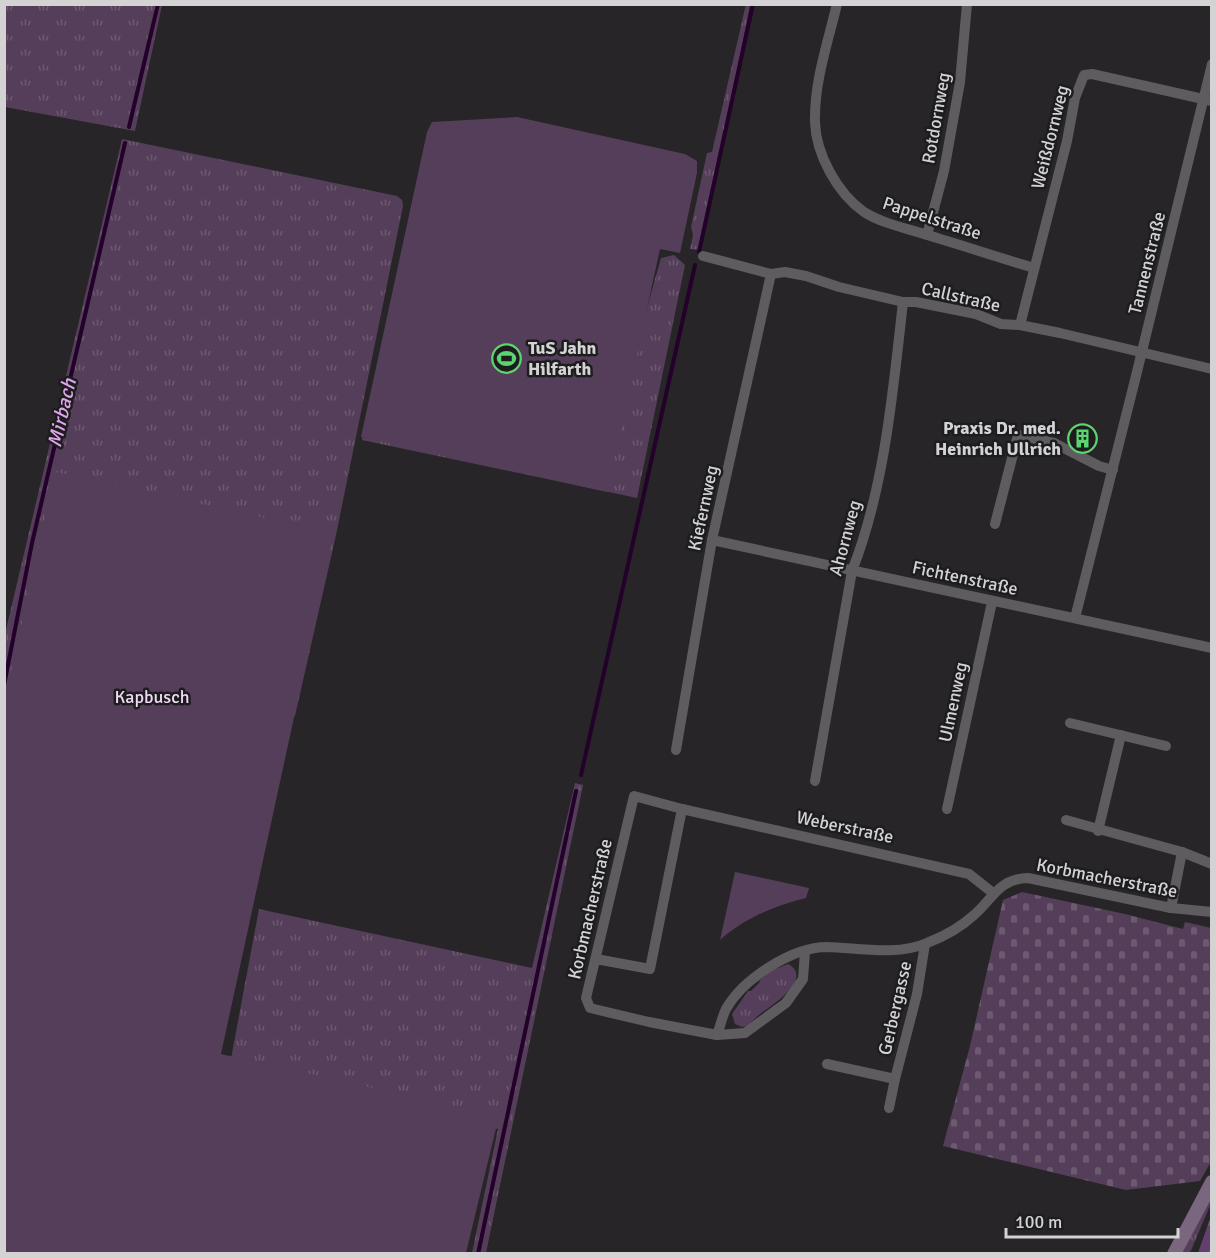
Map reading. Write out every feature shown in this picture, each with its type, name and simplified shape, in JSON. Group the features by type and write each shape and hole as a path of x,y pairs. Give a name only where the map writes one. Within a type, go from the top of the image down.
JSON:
{"main road":[{"path":"1174,1254 1212,1182"}],"street":[{"name":"Pappelstraße","path":"837,4 816,101 815,124 822,156 843,191 865,212 892,224 1034,268"},
{"name":"Rotdornweg","path":"927,235 944,171 960,82 967,4"},
{"name":"Tannenstraße","path":"1075,618 1207,100 1212,64"},
{"name":"Weißdornweg","path":"1020,325 1067,141 1075,98 1084,75 1092,74 1207,100"},
{"name":"Callstraße","path":"703,256 771,274 785,272 806,276 839,287 903,302 916,302 976,314 1001,324 1020,325 1212,369"},
{"name":"Kiefernweg","path":"676,750 712,540 771,274"},
{"name":"Ahornweg","path":"815,782 852,571 861,548 891,409 903,302"},
{"path":"995,524 1018,435 1054,443 1099,466 1113,470"},
{"name":"Fichtenstraße","path":"712,540 1212,648"},
{"name":"Ulmenweg","path":"947,809 992,602"},
{"path":"1070,723 1166,746"},
{"path":"1098,831 1120,735"},
{"name":"Weberstraße","path":"634,796 969,874 993,893"},
{"name":"Korbmacherstraße","path":"634,796 586,998 590,1008 717,1035 746,1033 786,1003 803,979 805,952"},
{"path":"596,960 650,969 682,808"},
{"path":"1066,820 1098,831 1182,852 1212,864"},
{"path":"1171,908 1182,852"},
{"name":"Korbmacherstraße","path":"717,1035 726,1010 741,990 764,968 824,947 902,949 925,944 956,930 976,914 993,893 1015,878 1028,878 1171,908 1212,912"},
{"name":"Gerbergasse","path":"889,1108 917,994 925,944"},
{"name":"Gerbergasse","path":"827,1064 895,1079"}],"green space":[{"path":"746,4 750,5 701,250 690,249 693,235 691,227 707,153 712,152"},
{"path":"4,5 162,5 135,131 5,107"},
{"name":"TuS Jahn Hilfarth","path":"517,117 685,154 697,161 697,173 680,253 660,249 607,492 361,437 427,132 432,122"},
{"path":"122,139 397,196 402,200 403,206 336,535 295,716 16,659 5,713 5,634"},
{"path":"672,155 643,322 661,258 674,255 685,265 637,498 362,440 367,411"},
{"name":"Kapbusch","path":"56,472 334,533 221,1054 499,1116 466,1253 5,1253 5,698"},
{"path":"575,783 583,785 486,1253 472,1253 498,1129 227,1080 259,909 532,968"},
{"path":"735,872 809,888 806,898 760,914 739,925 720,940"},
{"path":"1022,892 1183,929 1185,922 1211,928 1212,1160 1200,1181 1126,1190 943,1146 970,1046 1003,900"},
{"path":"788,964 795,970 796,976 789,991 747,1026 742,1027 735,1024 732,1014 748,991 751,991 771,971"},
{"path":"1211,1197 1211,1203 1190,1253 1182,1254"},
{"path":"1211,1216 1211,1253 1198,1253"}],"waterway":[{"name":"Mirbach","path":"129,127 158,4"},
{"path":"699,252 753,4"},
{"name":"Mirbach","path":"4,685 32,543 125,143"},
{"path":"581,775 695,265"},
{"path":"478,1254 576,791"}],"place":[{"name":"TuS Jahn Hilfarth","path":"507,358"},
{"name":"Praxis Dr. med. Heinrich Ullrich","path":"1082,438"}]}
